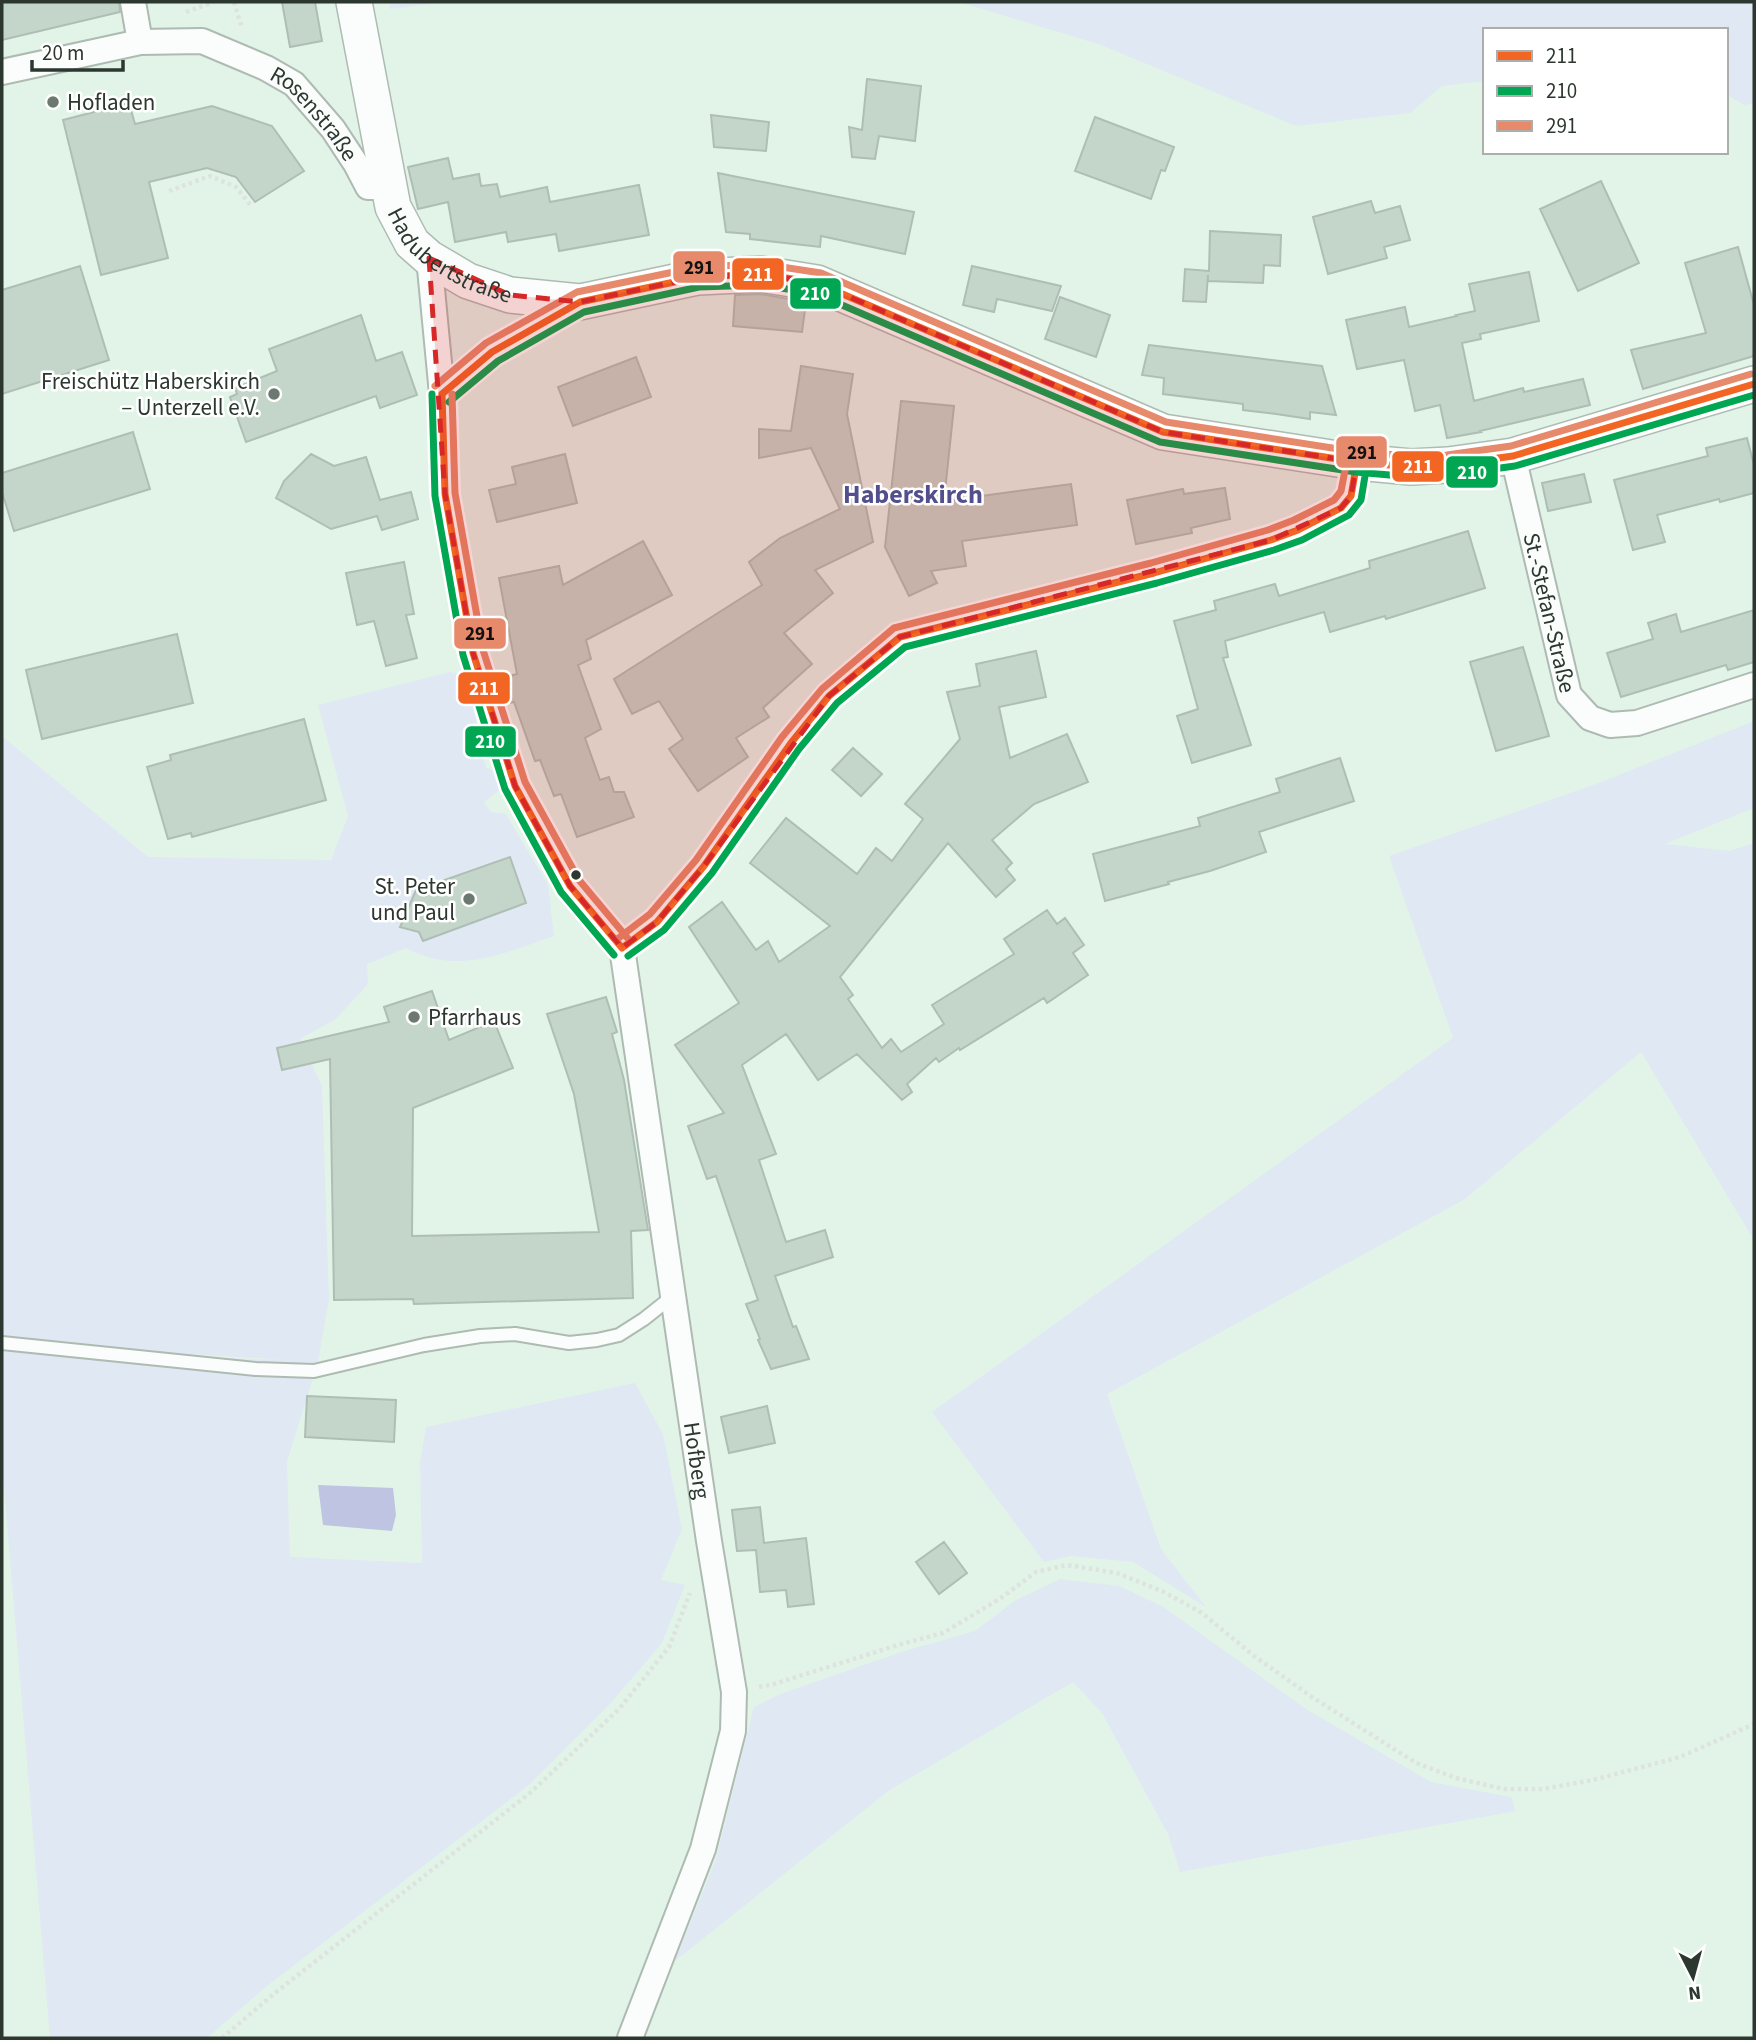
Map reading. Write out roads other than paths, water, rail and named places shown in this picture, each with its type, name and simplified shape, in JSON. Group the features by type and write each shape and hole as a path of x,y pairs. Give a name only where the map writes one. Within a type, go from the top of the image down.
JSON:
{"street":[{"path":"133,2 139,42"},
{"name":"Hadubertstraße","path":"354,2 393,207 412,243 429,258 468,281 510,295 580,302 698,276 761,274 817,283 1163,432 1357,462"},
{"name":"Rosenstraße","path":"2,72 139,42 202,41 266,68 293,84 333,129 368,187 389,187"},
{"path":"429,258 442,394 445,494 473,653 515,786 570,886 622,948 657,922 696,876 791,743 829,696 900,637 1154,573 1298,530 1341,508 1351,496 1357,462 1410,467 1448,466 1513,456 1754,384"},
{"name":"St.-Stefan-Straße","path":"1513,456 1569,695 1590,718 1610,725 1636,723 1754,685"},
{"name":"Hofberg","path":"622,948 709,1541 734,1692 733,1731 703,1849 630,2038"}],"lane":[{"path":"442,394 492,352 580,302"},
{"path":"2,1343 256,1369 314,1371 424,1345 480,1336 515,1334 569,1343 597,1340 619,1335 673,1296"}],"water":[{"path":"318,1485 393,1488 396,1515 392,1531 323,1525"}],"place":[{"name":"Hofladen","path":"53,102"},
{"name":"Freischütz Haberskirch – Unterzell e.V.","path":"274,394"},
{"name":"St. Peter und Paul","path":"469,899"},
{"name":"Pfarrhaus","path":"414,1017"}],"district":[{"name":"Haberskirch","path":"913,494"}]}
